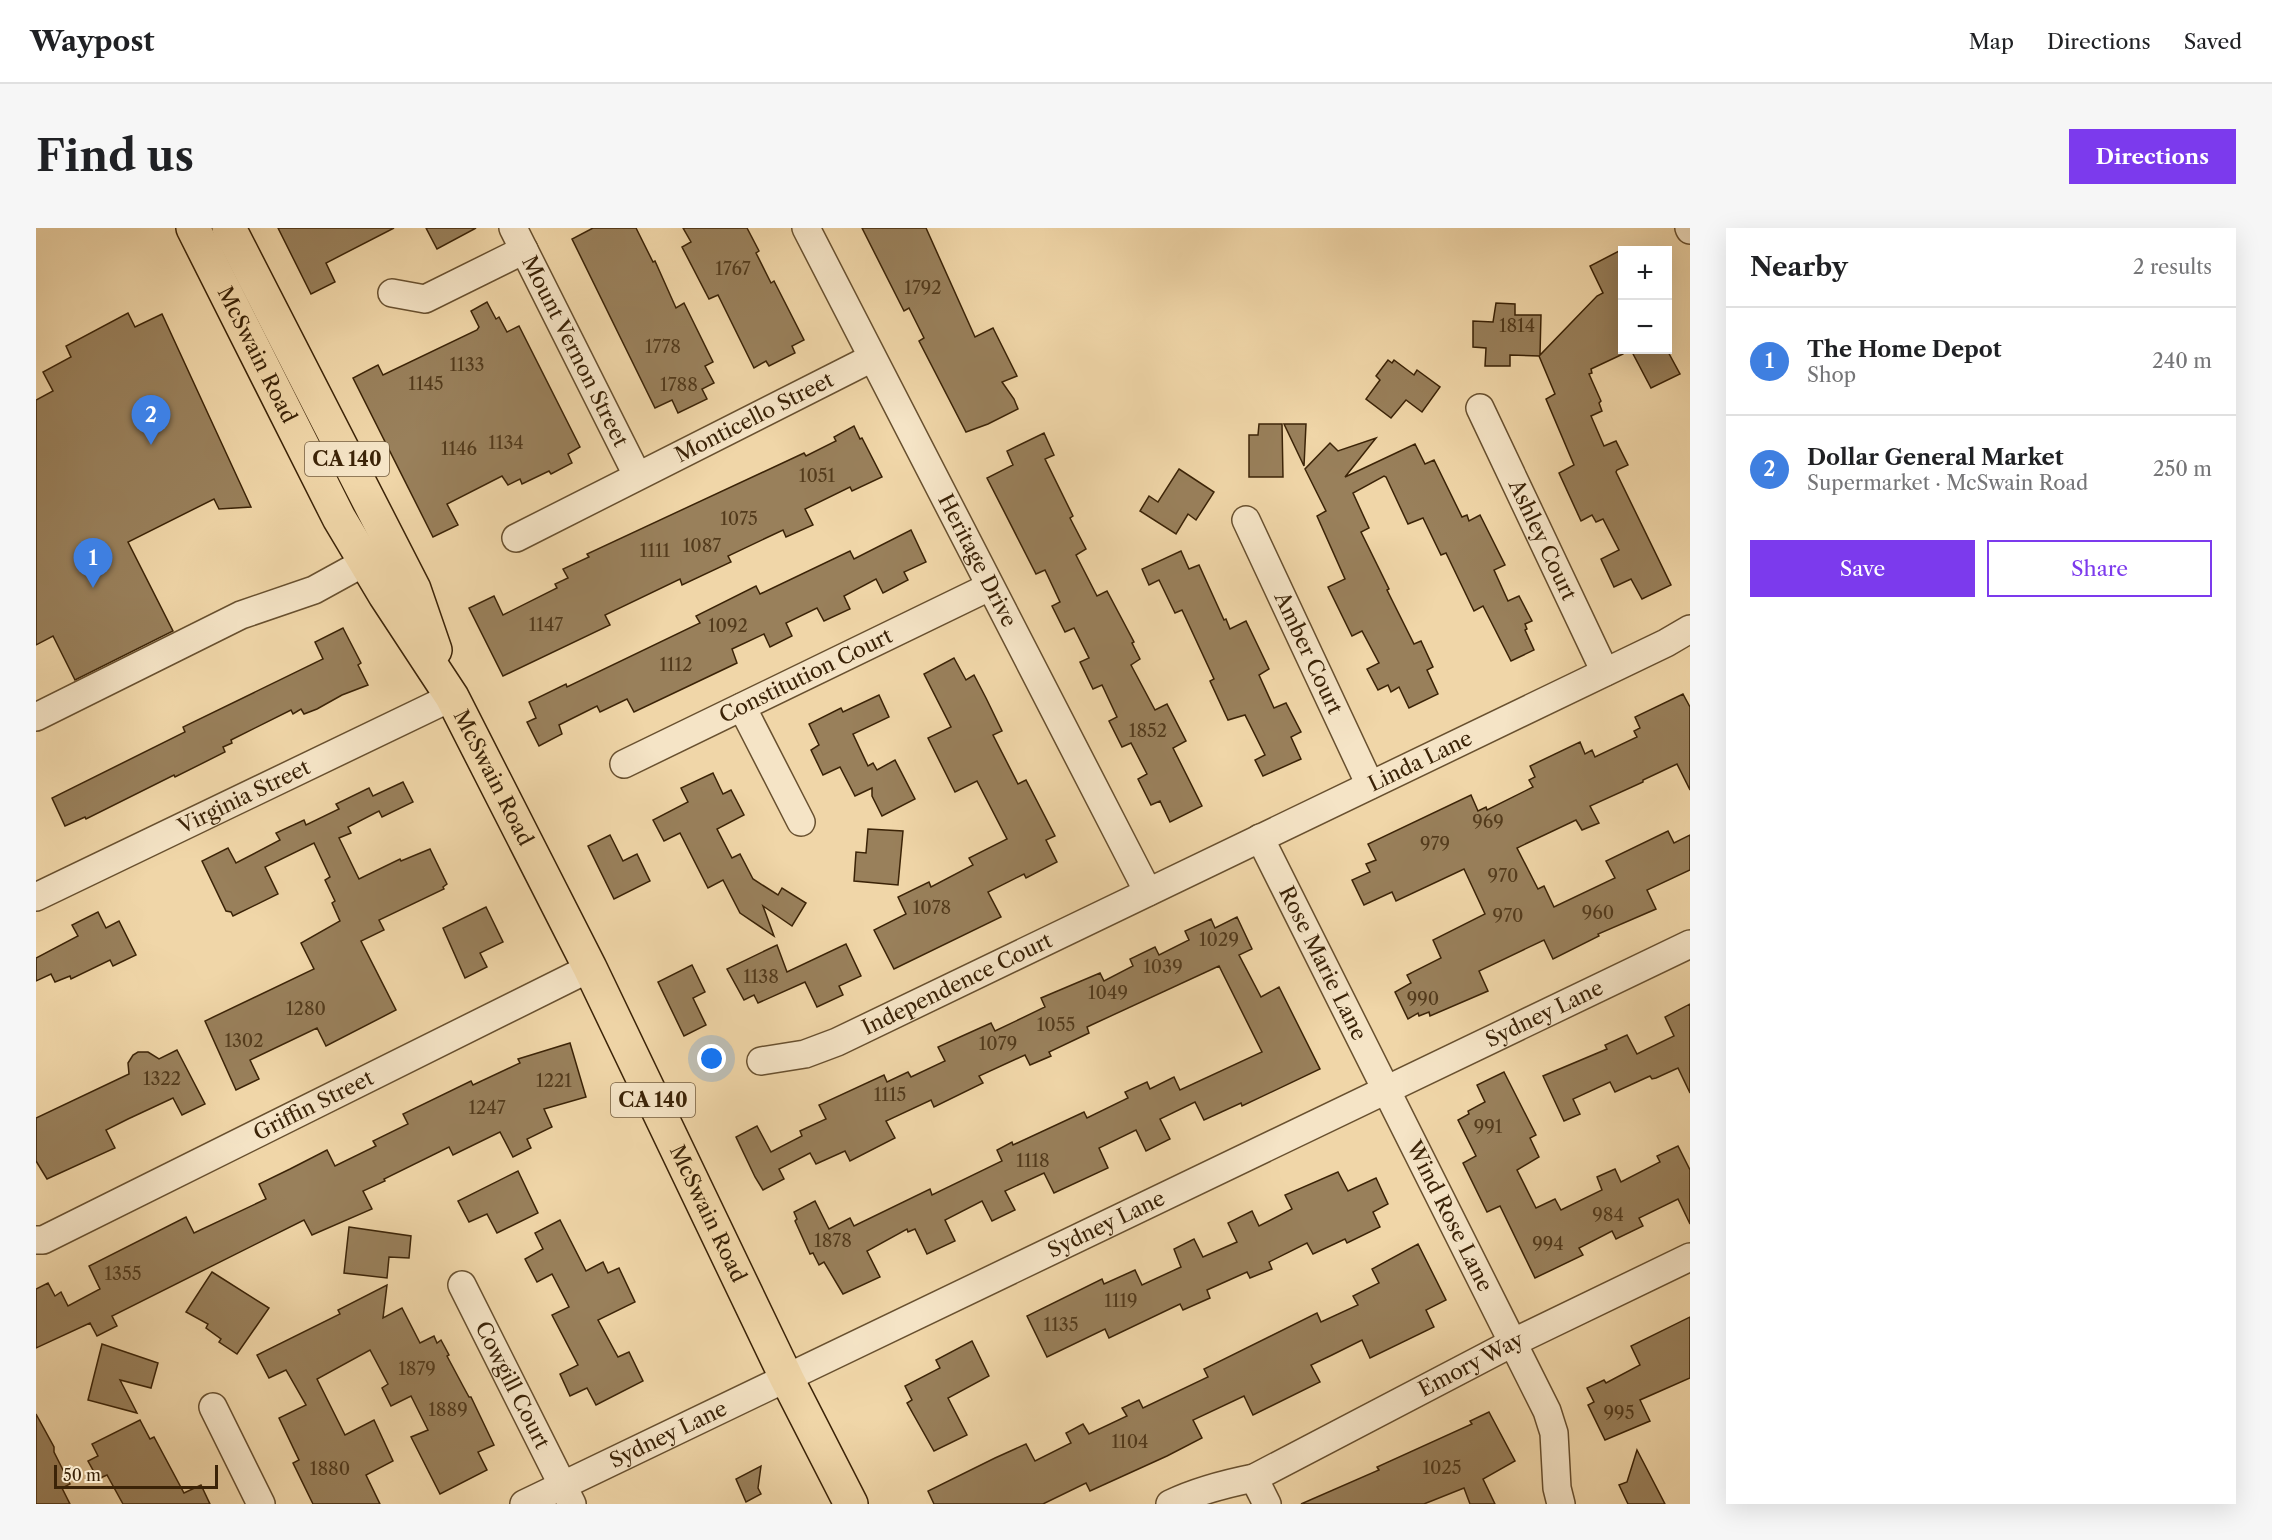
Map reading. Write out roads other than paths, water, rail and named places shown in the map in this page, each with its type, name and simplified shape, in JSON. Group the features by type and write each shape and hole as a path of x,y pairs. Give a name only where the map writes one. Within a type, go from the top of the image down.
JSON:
{"main road":[{"name":"McSwain Road","path":"193,228 339,518 452,697 590,968 787,1378 851,1504"},
{"name":"McSwain Road","path":"229,228 414,589 452,697"}],"street":[{"name":"Heritage Drive","path":"806,228 1148,892"},
{"path":"393,293 425,299 519,239"},
{"name":"Mount Vernon Street","path":"519,239 637,476"},
{"name":"Monticello Street","path":"516,538 872,358"},
{"name":"Ashley Court","path":"1480,408 1605,672"},
{"name":"Amber Court","path":"1246,520 1370,785"},
{"path":"36,717 241,615 314,590 365,562"},
{"name":"Constitution Court","path":"624,764 989,587"},
{"name":"Linda Lane","path":"1148,892 1666,643 1690,629"},
{"name":"Virginia Street","path":"36,897 452,697"},
{"path":"742,707 801,822"},
{"name":"Rose Marie Lane","path":"1260,838 1386,1088"},
{"name":"Independence Court","path":"761,1061 805,1054 837,1042 1148,892"},
{"name":"Sydney Lane","path":"524,1504 568,1494 787,1378 1386,1088 1690,944"},
{"name":"Griffin Street","path":"36,1240 43,1240 590,968"},
{"name":"Wind Rose Lane","path":"1386,1088 1547,1410 1554,1433 1557,1488 1561,1504"},
{"name":"Emory Way","path":"1170,1504 1193,1493 1254,1478 1514,1342 1690,1257"},
{"name":"Cowgill Court","path":"462,1285 568,1494"},
{"path":"213,1407 261,1504"},
{"path":"1254,1478 1267,1504"}],"place":[{"name":"Dollar General Market","path":"151,445"},
{"name":"The Home Depot","path":"93,588"}]}
